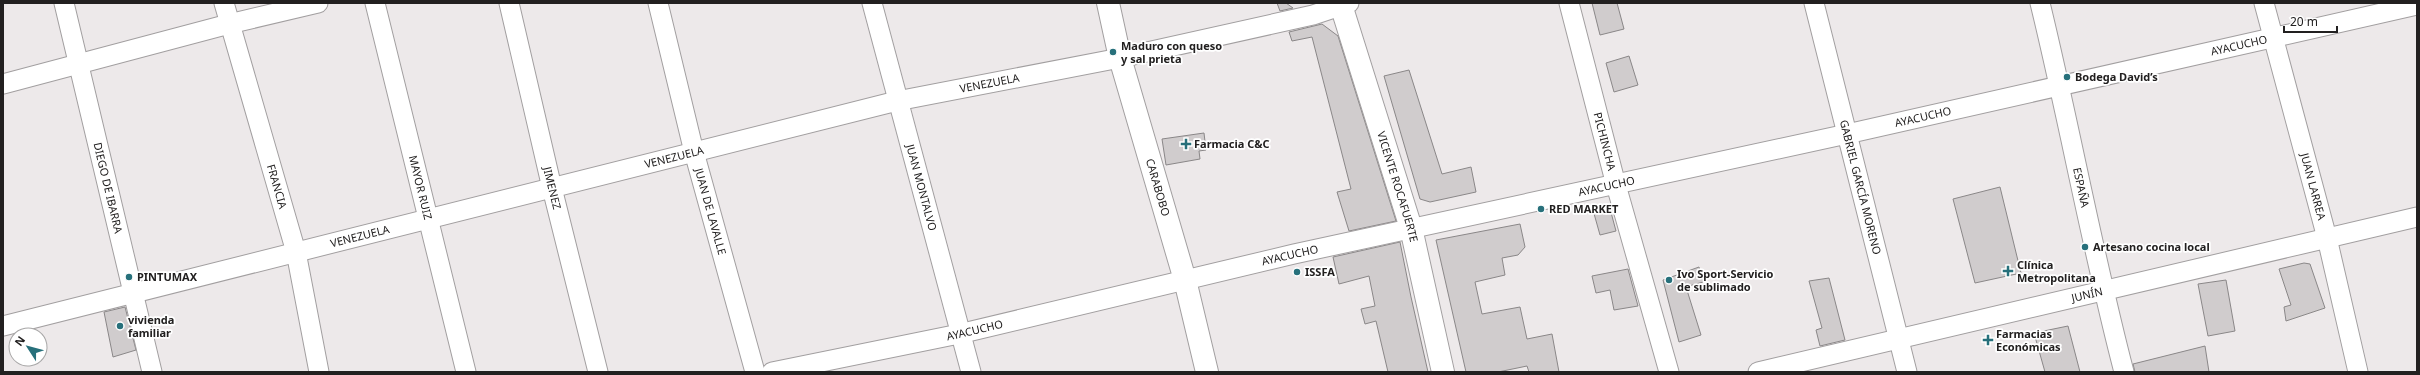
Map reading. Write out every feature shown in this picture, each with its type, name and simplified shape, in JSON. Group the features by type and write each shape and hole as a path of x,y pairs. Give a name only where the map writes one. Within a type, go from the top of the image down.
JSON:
{"main road":[{"name":"CARABOBO","path":"1108,3 1120,58 1185,280 1206,372"},
{"name":"VICENTE ROCAFUERTE","path":"1342,3 1411,228 1443,372"}],"street":[{"name":"DIEGO DE IBARRA","path":"64,3 152,372"},
{"name":"FRANCIA","path":"224,3 296,252 319,372"},
{"path":"3,84 229,24 318,3"},
{"name":"MAYOR RUIZ","path":"375,3 466,372"},
{"name":"JIMENEZ","path":"510,3 552,188 598,372"},
{"name":"JUAN DE LAVALLE","path":"658,3 694,152 754,372"},
{"name":"JUAN MONTALVO","path":"872,3 900,100 971,372"},
{"path":"1298,3 1313,15"},
{"name":"VENEZUELA","path":"3,326 900,100 1120,58 1313,15 1342,3"},
{"name":"PICHINCHA","path":"1569,3 1616,185 1669,372"},
{"name":"GABRIEL GARCÍA MORENO","path":"1814,3 1907,372"},
{"name":"ESPAÑA","path":"2040,3 2060,85 2103,290 2124,372"},
{"name":"JUAN LARREA","path":"2264,3 2327,238 2358,372"},
{"name":"AYACUCHO","path":"772,372 960,334 1411,228 1847,134 2417,5"},
{"name":"JUNÍN","path":"1758,372 1900,340 2103,290 2417,217"}],"building":[{"path":"1277,3 1286,3 1293,8 1280,11"},
{"path":"1592,3 1617,3 1624,29 1600,35"},
{"path":"1322,24 1338,36 1396,221 1349,231 1337,192 1351,189 1312,37 1292,41 1289,32"},
{"path":"1629,56 1638,85 1614,92 1606,63"},
{"path":"1409,70 1442,174 1471,167 1476,192 1430,202 1420,199 1384,76"},
{"name":"Farmacia C&C","path":"1204,133 1206,150 1199,151 1200,159 1166,165 1162,139"},
{"path":"2000,187 2021,273 1975,283 1953,199"},
{"path":"1609,205 1616,231 1600,235 1593,210"},
{"path":"1520,224 1525,247 1518,255 1502,258 1505,275 1475,282 1482,314 1520,307 1527,339 1552,334 1559,372 1529,372 1527,366 1498,372 1466,372 1436,240"},
{"path":"1400,242 1428,372 1388,372 1376,321 1365,324 1361,309 1375,306 1369,276 1339,284 1333,257"},
{"path":"2304,263 2310,264 2325,308 2286,321 2284,307 2291,305 2279,269"},
{"path":"1699,267 1703,282 1686,287 1701,335 1679,342 1663,280"},
{"path":"1628,269 1638,306 1614,310 1610,290 1596,293 1592,276"},
{"path":"1829,278 1845,340 1820,346 1816,330 1822,328 1809,281"},
{"path":"2226,280 2235,331 2208,336 2198,284"},
{"name":"vivienda familiar","path":"125,307 136,350 113,357 104,312"},
{"path":"2068,326 2080,372 2045,372 2034,333"},
{"path":"2205,346 2209,372 2135,372 2133,364"}],"place":[{"name":"Maduro con queso y sal prieta","path":"1113,52"},
{"name":"Bodega David’s","path":"2067,77"},
{"name":"Farmacia C&C","path":"1186,144"},
{"name":"RED MARKET","path":"1541,209"},
{"name":"Artesano cocina local","path":"2085,247"},
{"name":"Clínica Metropolitana","path":"2008,271"},
{"name":"ISSFA","path":"1297,272"},
{"name":"PINTUMAX","path":"129,277"},
{"name":"Ivo Sport-Servicio de sublimado","path":"1669,280"},
{"name":"vivienda familiar","path":"120,326"},
{"name":"Farmacias Económicas","path":"1988,340"}]}
